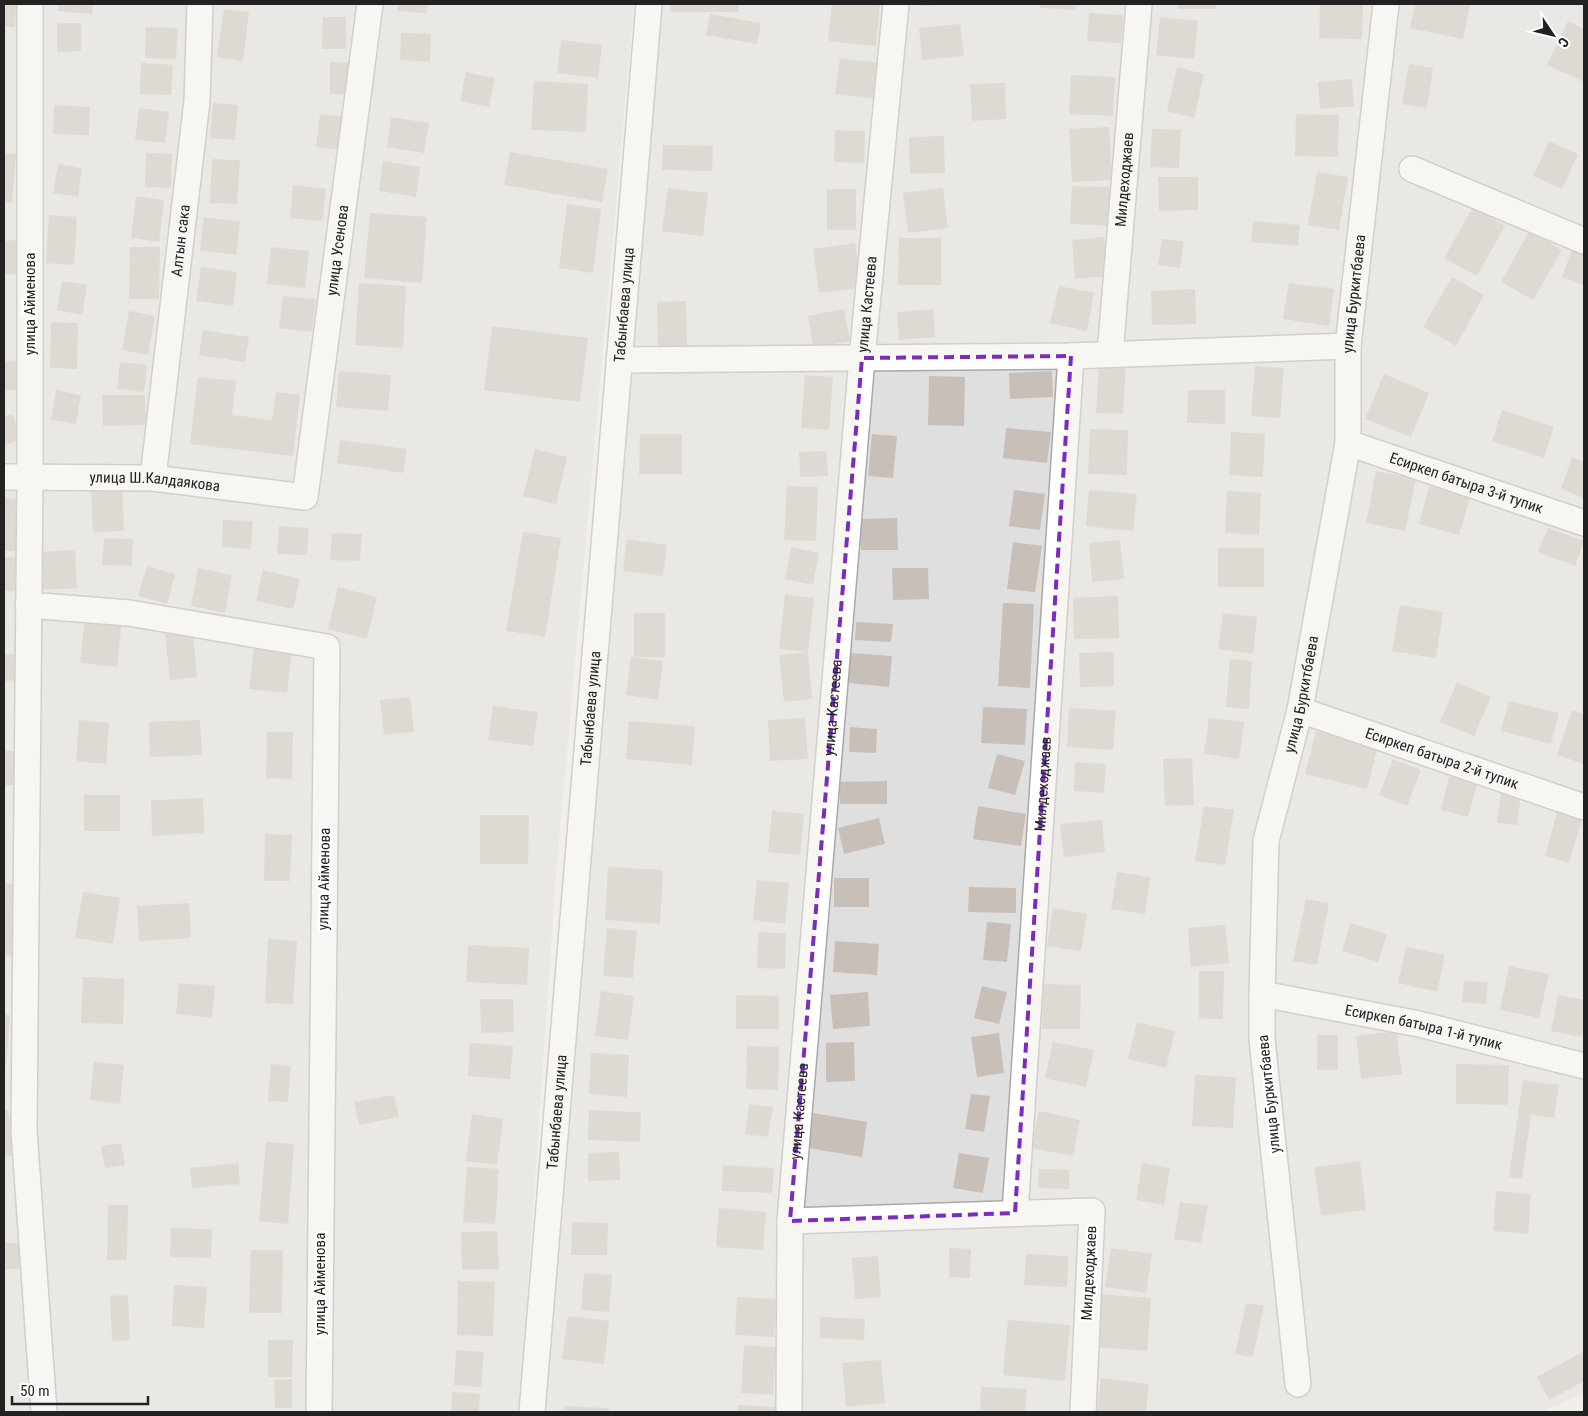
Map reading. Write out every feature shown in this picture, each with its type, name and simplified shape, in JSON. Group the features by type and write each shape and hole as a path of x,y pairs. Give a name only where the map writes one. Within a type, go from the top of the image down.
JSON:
{"street":[{"name":"улица Айменова","path":"30,4 30,476 24,1131 44,1412"},
{"name":"Алтын сака","path":"153,478 197,101 200,4"},
{"name":"улица Усенова","path":"305,497 370,4"},
{"name":"Табынбаева улица","path":"532,1412 649,4"},
{"name":"улица Кастеева","path":"789,1412 790,1221 862,358 896,4"},
{"name":"Милдеходжаев","path":"1110,354 1139,4"},
{"name":"улица Буркитбаева","path":"1298,1384 1262,1039 1266,840 1300,710 1348,443 1348,346 1386,4"},
{"path":"1412,169 1584,240"},
{"path":"619,360 1071,356 1348,346"},
{"name":"Милдеходжаев","path":"1014,1213 1071,356"},
{"name":"Есиркеп батыра 3-й тупик","path":"1348,443 1584,523"},
{"name":"улица Ш.Калдаякова","path":"4,477 153,478 305,497"},
{"name":"улица Айменова","path":"28,605 129,613 327,648 319,1412"},
{"name":"Есиркеп батыра 2-й тупик","path":"1300,710 1584,807"},
{"name":"Есиркеп батыра 1-й тупик","path":"1262,994 1419,1024 1584,1066"},
{"name":"Милдеходжаев","path":"790,1221 1092,1211 1083,1412"}],"highlighted area":[{"path":"1071,356 1015,1213 790,1221 862,358"}],"shaded area":[{"path":"4,4 634,4 556,873 519,1412 4,1412"},
{"path":"654,4 1584,4 1584,1394 1540,1412 546,1412"}],"building":[{"path":"4,4 16,4 15,27 4,27"},
{"path":"59,4 93,4 92,14 58,11"},
{"path":"398,4 428,4 427,13 397,11"},
{"path":"670,4 739,4 739,12 670,12"},
{"path":"832,4 880,4 876,46 828,41"},
{"path":"920,4 939,4 939,5 920,6"},
{"path":"1041,4 1076,4 1076,10 1040,8"},
{"path":"1178,4 1216,4 1216,9 1178,9"},
{"path":"1320,4 1363,4 1362,39 1319,38"},
{"path":"1415,4 1470,4 1463,39 1410,28"},
{"path":"224,9 249,12 243,61 217,57"},
{"path":"1089,13 1123,15 1121,43 1087,41"},
{"path":"710,14 761,23 757,44 706,35"},
{"path":"323,17 346,17 346,49 322,49"},
{"path":"1160,17 1198,21 1194,59 1156,55"},
{"path":"1568,21 1584,29 1584,82 1547,65"},
{"path":"57,23 81,23 81,51 57,52"},
{"path":"960,24 964,56 922,60 919,28"},
{"path":"146,27 178,28 176,59 145,58"},
{"path":"401,33 431,34 430,62 400,60"},
{"path":"561,40 602,45 598,78 557,73"},
{"path":"840,58 880,63 876,99 835,94"},
{"path":"330,62 353,63 353,94 330,94"},
{"path":"141,63 173,65 171,95 140,94"},
{"path":"1409,64 1433,68 1427,108 1402,104"},
{"path":"1177,67 1204,74 1194,118 1167,111"},
{"path":"466,72 495,78 489,107 460,101"},
{"path":"1071,75 1115,77 1113,116 1069,114"},
{"path":"1352,79 1354,106 1320,109 1318,82"},
{"path":"534,81 588,84 586,132 531,130"},
{"path":"1005,83 1006,119 972,121 970,84"},
{"path":"213,103 238,105 235,140 210,138"},
{"path":"54,105 90,107 89,135 53,134"},
{"path":"139,108 169,112 165,143 135,140"},
{"path":"320,114 353,118 349,151 316,147"},
{"path":"1296,114 1339,115 1338,157 1295,156"},
{"path":"391,117 429,123 424,153 387,147"},
{"path":"1109,127 1112,180 1072,182 1069,129"},
{"path":"1152,129 1181,130 1179,168 1150,167"},
{"path":"835,130 865,131 864,163 834,162"},
{"path":"944,136 945,173 910,174 909,137"},
{"path":"1549,141 1578,154 1562,189 1533,176"},
{"path":"663,145 713,146 712,171 662,170"},
{"path":"510,152 608,169 602,202 504,185"},
{"path":"4,153 16,154 12,203 4,202"},
{"path":"146,153 172,154 171,188 145,187"},
{"path":"212,159 240,160 237,204 210,203"},
{"path":"383,161 420,167 416,197 379,191"},
{"path":"58,164 82,168 78,197 53,193"},
{"path":"1317,172 1348,177 1339,230 1308,225"},
{"path":"1158,177 1198,177 1198,210 1159,211"},
{"path":"293,185 326,189 322,221 290,218"},
{"path":"1072,186 1116,187 1114,226 1070,224"},
{"path":"668,188 708,193 703,236 662,231"},
{"path":"943,188 948,228 908,233 903,193"},
{"path":"827,189 856,189 856,230 827,230"},
{"path":"136,196 164,200 159,242 131,238"},
{"path":"567,204 601,209 593,273 559,268"},
{"path":"1473,207 1505,226 1477,276 1444,258"},
{"path":"370,213 427,217 422,283 364,278"},
{"path":"49,215 77,217 74,265 46,263"},
{"path":"204,217 240,222 236,255 200,250"},
{"path":"1253,221 1300,225 1298,246 1251,242"},
{"path":"1529,231 1562,250 1533,300 1501,282"},
{"path":"1104,237 1108,276 1075,279 1072,240"},
{"path":"899,238 941,238 941,285 898,285"},
{"path":"1162,239 1184,241 1180,268 1158,265"},
{"path":"19,240 22,273 4,275 4,241"},
{"path":"855,243 861,288 819,293 813,249"},
{"path":"130,247 160,247 159,299 129,299"},
{"path":"271,247 309,251 305,288 267,284"},
{"path":"1573,247 1584,251 1584,285 1562,277"},
{"path":"201,267 237,272 233,306 196,301"},
{"path":"1452,277 1484,295 1456,346 1423,327"},
{"path":"62,281 87,285 82,315 57,310"},
{"path":"359,283 406,286 403,348 355,345"},
{"path":"1289,283 1334,289 1329,326 1283,319"},
{"path":"1059,286 1094,293 1087,331 1050,323"},
{"path":"1195,289 1196,324 1152,325 1151,291"},
{"path":"283,296 316,299 312,332 279,328"},
{"path":"686,301 687,349 658,350 657,302"},
{"path":"844,309 850,341 813,348 808,316"},
{"path":"933,309 935,337 899,340 897,312"},
{"path":"129,311 155,316 148,355 122,350"},
{"path":"51,322 78,323 77,369 50,368"},
{"path":"492,326 588,338 580,402 484,390"},
{"path":"203,330 249,337 245,362 199,355"},
{"path":"19,360 21,389 4,391 4,362"},
{"path":"120,362 147,365 144,392 117,389"},
{"path":"1099,363 1126,365 1123,414 1096,413"},
{"path":"1255,366 1284,368 1280,418 1251,416"},
{"path":"339,371 391,375 388,411 336,407"},
{"path":"1052,371 1053,397 1010,399 1009,373"},
{"path":"1384,374 1429,393 1411,437 1365,419"},
{"path":"805,375 833,377 829,430 801,428"},
{"path":"929,376 965,377 964,426 928,425"},
{"path":"198,377 236,381 232,415 272,420 276,392 300,395 293,456 190,444"},
{"path":"56,390 81,395 76,424 51,420"},
{"path":"1188,390 1225,390 1225,424 1187,423"},
{"path":"102,395 145,395 146,425 103,426"},
{"path":"1502,410 1554,427 1544,458 1492,441"},
{"path":"13,414 20,440 4,445 4,416"},
{"path":"1006,428 1051,432 1047,463 1003,458"},
{"path":"1090,429 1128,430 1127,475 1088,474"},
{"path":"1231,432 1265,434 1263,477 1229,475"},
{"path":"640,434 682,434 682,474 639,474"},
{"path":"872,434 897,436 893,478 868,476"},
{"path":"340,440 407,449 403,473 337,463"},
{"path":"535,449 567,457 556,504 523,496"},
{"path":"826,451 828,476 800,477 799,452"},
{"path":"1572,457 1584,462 1584,498 1561,489"},
{"path":"1376,471 1416,479 1405,531 1366,523"},
{"path":"787,486 818,487 816,541 784,540"},
{"path":"1429,486 1470,497 1459,535 1419,524"},
{"path":"122,489 124,531 93,532 91,490"},
{"path":"1014,490 1045,494 1040,530 1009,526"},
{"path":"1089,490 1137,494 1133,531 1086,526"},
{"path":"1227,491 1261,493 1259,535 1225,533"},
{"path":"4,498 21,499 18,551 4,551"},
{"path":"897,518 898,550 861,550 861,519"},
{"path":"223,520 253,521 251,549 222,547"},
{"path":"279,526 309,528 307,555 277,554"},
{"path":"1548,528 1584,541 1575,566 1538,552"},
{"path":"523,532 561,538 545,637 506,631"},
{"path":"332,533 362,534 360,561 330,560"},
{"path":"104,538 133,539 132,566 102,565"},
{"path":"627,539 667,545 663,576 623,571"},
{"path":"1120,540 1124,579 1092,582 1089,543"},
{"path":"1013,542 1042,546 1035,592 1007,589"},
{"path":"791,547 819,553 813,585 785,579"},
{"path":"1218,548 1264,548 1264,587 1218,587"},
{"path":"75,550 77,588 42,590 40,552"},
{"path":"4,557 20,558 16,591 4,591"},
{"path":"147,566 175,574 167,604 138,596"},
{"path":"198,568 232,575 225,613 191,606"},
{"path":"892,568 928,568 929,599 893,600"},
{"path":"263,570 300,579 293,609 256,601"},
{"path":"338,587 377,597 367,639 328,629"},
{"path":"785,594 814,598 808,652 779,649"},
{"path":"1118,596 1119,638 1074,639 1073,598"},
{"path":"1003,603 1034,604 1030,688 998,686"},
{"path":"1400,605 1443,612 1436,658 1392,651"},
{"path":"634,613 665,613 665,657 634,657"},
{"path":"1223,613 1257,617 1253,654 1218,649"},
{"path":"85,618 122,621 117,667 80,663"},
{"path":"856,622 893,624 891,642 855,640"},
{"path":"193,631 197,677 170,680 165,634"},
{"path":"254,646 292,650 287,693 249,689"},
{"path":"808,652 812,699 784,702 779,655"},
{"path":"1114,652 1114,686 1080,687 1079,653"},
{"path":"851,653 892,656 889,687 848,683"},
{"path":"17,654 19,680 4,681 4,655"},
{"path":"631,657 663,661 658,700 626,695"},
{"path":"1230,659 1252,661 1249,709 1226,707"},
{"path":"1457,682 1491,697 1474,736 1440,722"},
{"path":"410,697 414,732 384,735 380,700"},
{"path":"1509,701 1559,713 1551,744 1501,731"},
{"path":"493,706 538,712 533,746 488,740"},
{"path":"983,707 1027,709 1025,745 981,743"},
{"path":"1069,708 1116,711 1113,750 1067,747"},
{"path":"1572,710 1584,714 1584,764 1557,755"},
{"path":"805,718 808,759 770,761 768,720"},
{"path":"1209,718 1244,722 1239,759 1204,754"},
{"path":"79,720 109,723 106,764 76,761"},
{"path":"200,720 202,755 150,757 149,722"},
{"path":"629,721 695,726 692,765 626,759"},
{"path":"850,727 877,729 876,753 849,752"},
{"path":"1316,731 1378,746 1367,789 1305,774"},
{"path":"267,732 293,732 292,779 266,778"},
{"path":"4,751 15,751 15,785 4,785"},
{"path":"997,754 1025,761 1015,795 988,788"},
{"path":"1192,758 1194,805 1165,806 1163,759"},
{"path":"1393,759 1421,770 1407,806 1379,795"},
{"path":"1075,762 1106,764 1104,793 1074,791"},
{"path":"1450,773 1478,781 1468,817 1441,810"},
{"path":"887,781 887,804 840,804 840,782"},
{"path":"1501,792 1521,795 1517,825 1497,823"},
{"path":"84,795 120,795 120,831 84,831"},
{"path":"203,798 204,833 152,836 151,800"},
{"path":"978,806 1026,814 1021,846 973,839"},
{"path":"1204,806 1234,810 1225,865 1195,861"},
{"path":"772,811 804,814 800,855 768,852"},
{"path":"1557,812 1582,819 1569,863 1545,856"},
{"path":"480,815 529,815 528,864 480,864"},
{"path":"879,818 885,844 844,854 838,828"},
{"path":"1102,820 1105,852 1064,857 1060,824"},
{"path":"265,834 292,835 290,881 264,881"},
{"path":"608,867 663,870 660,924 605,920"},
{"path":"1117,872 1150,877 1145,914 1111,909"},
{"path":"834,878 869,878 869,907 834,907"},
{"path":"757,880 789,883 785,924 753,920"},
{"path":"4,883 19,884 14,956 4,955"},
{"path":"969,887 1016,888 1016,913 968,912"},
{"path":"83,892 120,898 113,944 75,938"},
{"path":"1306,899 1329,903 1317,965 1293,961"},
{"path":"189,903 191,938 139,941 137,906"},
{"path":"1053,908 1087,914 1081,951 1047,946"},
{"path":"987,922 1011,924 1007,962 983,960"},
{"path":"1350,923 1387,934 1378,962 1342,951"},
{"path":"1225,925 1229,963 1191,967 1188,928"},
{"path":"607,928 637,931 633,978 603,976"},
{"path":"758,932 786,933 785,969 757,968"},
{"path":"268,939 297,941 293,1004 265,1003"},
{"path":"835,941 879,944 877,975 833,972"},
{"path":"468,945 529,948 527,985 466,982"},
{"path":"1406,947 1445,955 1437,992 1398,983"},
{"path":"1509,966 1549,974 1539,1018 1500,1010"},
{"path":"1199,971 1224,971 1223,1019 1199,1018"},
{"path":"83,977 124,979 123,1024 81,1023"},
{"path":"1464,981 1488,982 1486,1004 1462,1002"},
{"path":"179,983 215,986 212,1018 176,1014"},
{"path":"1043,984 1081,985 1080,1029 1042,1029"},
{"path":"982,986 1007,992 999,1024 974,1018"},
{"path":"601,991 634,996 628,1040 595,1036"},
{"path":"868,992 870,1026 833,1029 830,995"},
{"path":"736,995 779,996 779,1029 736,1029"},
{"path":"1558,995 1584,1000 1582,1037 1551,1031"},
{"path":"480,999 513,999 514,1032 481,1033"},
{"path":"4,1015 10,1015 6,1066 4,1066"},
{"path":"1137,1022 1175,1031 1166,1068 1128,1059"},
{"path":"1396,1031 1402,1074 1361,1079 1356,1036"},
{"path":"999,1033 1004,1073 977,1077 971,1037"},
{"path":"1317,1035 1338,1035 1338,1070 1317,1070"},
{"path":"854,1042 855,1081 826,1082 826,1043"},
{"path":"1053,1042 1094,1050 1086,1087 1045,1078"},
{"path":"470,1043 513,1046 510,1079 468,1076"},
{"path":"747,1046 779,1047 778,1090 746,1089"},
{"path":"591,1053 629,1055 627,1097 589,1094"},
{"path":"94,1062 124,1065 120,1104 90,1100"},
{"path":"271,1064 291,1066 288,1102 268,1101"},
{"path":"1456,1064 1509,1065 1508,1105 1456,1104"},
{"path":"1195,1075 1236,1077 1233,1128 1192,1126"},
{"path":"1523,1080 1559,1085 1554,1118 1531,1115 1522,1179 1509,1177"},
{"path":"971,1094 990,1096 984,1132 965,1129"},
{"path":"394,1095 399,1117 359,1125 354,1102"},
{"path":"749,1104 773,1107 768,1137 745,1134"},
{"path":"8,1110 16,1154 4,1157 4,1111"},
{"path":"589,1110 641,1112 640,1142 588,1140"},
{"path":"1039,1111 1080,1120 1073,1156 1031,1148"},
{"path":"813,1113 867,1122 862,1157 808,1148"},
{"path":"472,1114 503,1119 497,1165 466,1161"},
{"path":"266,1142 294,1144 288,1224 259,1221"},
{"path":"121,1143 125,1165 105,1168 101,1146"},
{"path":"619,1152 620,1180 588,1181 588,1153"},
{"path":"959,1153 989,1158 983,1193 953,1188"},
{"path":"1360,1161 1366,1210 1321,1216 1314,1167"},
{"path":"238,1163 240,1184 192,1188 190,1168"},
{"path":"1142,1163 1170,1168 1164,1205 1136,1200"},
{"path":"723,1165 774,1168 772,1193 722,1191"},
{"path":"467,1167 499,1169 495,1224 463,1222"},
{"path":"1039,1169 1069,1170 1069,1189 1038,1188"},
{"path":"1496,1191 1531,1194 1528,1234 1493,1231"},
{"path":"1180,1202 1208,1206 1201,1243 1174,1239"},
{"path":"108,1205 128,1205 127,1260 107,1260"},
{"path":"719,1208 766,1212 763,1250 716,1247"},
{"path":"572,1222 608,1223 607,1255 571,1255"},
{"path":"171,1228 212,1229 211,1258 170,1257"},
{"path":"497,1231 499,1269 462,1270 461,1232"},
{"path":"4,1243 24,1243 24,1269 4,1269"},
{"path":"949,1248 971,1249 970,1278 949,1277"},
{"path":"1111,1248 1152,1254 1146,1293 1105,1287"},
{"path":"251,1250 283,1250 282,1313 249,1313"},
{"path":"1026,1254 1068,1256 1067,1287 1024,1285"},
{"path":"878,1256 881,1297 855,1299 852,1258"},
{"path":"584,1273 612,1275 609,1312 581,1310"},
{"path":"458,1281 495,1282 493,1336 457,1335"},
{"path":"174,1285 207,1287 204,1328 172,1326"},
{"path":"1098,1294 1151,1298 1147,1351 1094,1347"},
{"path":"128,1295 130,1340 112,1341 110,1296"},
{"path":"737,1297 776,1299 774,1337 735,1335"},
{"path":"1246,1303 1264,1306 1253,1357 1235,1354"},
{"path":"568,1316 609,1321 604,1364 562,1359"},
{"path":"820,1317 865,1319 864,1340 820,1338"},
{"path":"1008,1320 1070,1325 1065,1381 1003,1375"},
{"path":"268,1340 293,1340 292,1377 268,1377"},
{"path":"744,1345 776,1347 773,1395 741,1393"},
{"path":"456,1350 484,1352 481,1387 454,1385"},
{"path":"1584,1351 1584,1381 1549,1400 1537,1377"},
{"path":"881,1360 885,1403 846,1407 842,1363"},
{"path":"1101,1378 1149,1384 1146,1412 1097,1412"},
{"path":"292,1379 292,1408 275,1408 274,1380"},
{"path":"981,1387 1027,1389 1025,1412 980,1411"},
{"path":"452,1392 480,1394 479,1412 451,1412"},
{"path":"738,1405 777,1407 776,1412 737,1412"},
{"path":"564,1406 609,1408 609,1412 564,1412"}]}
